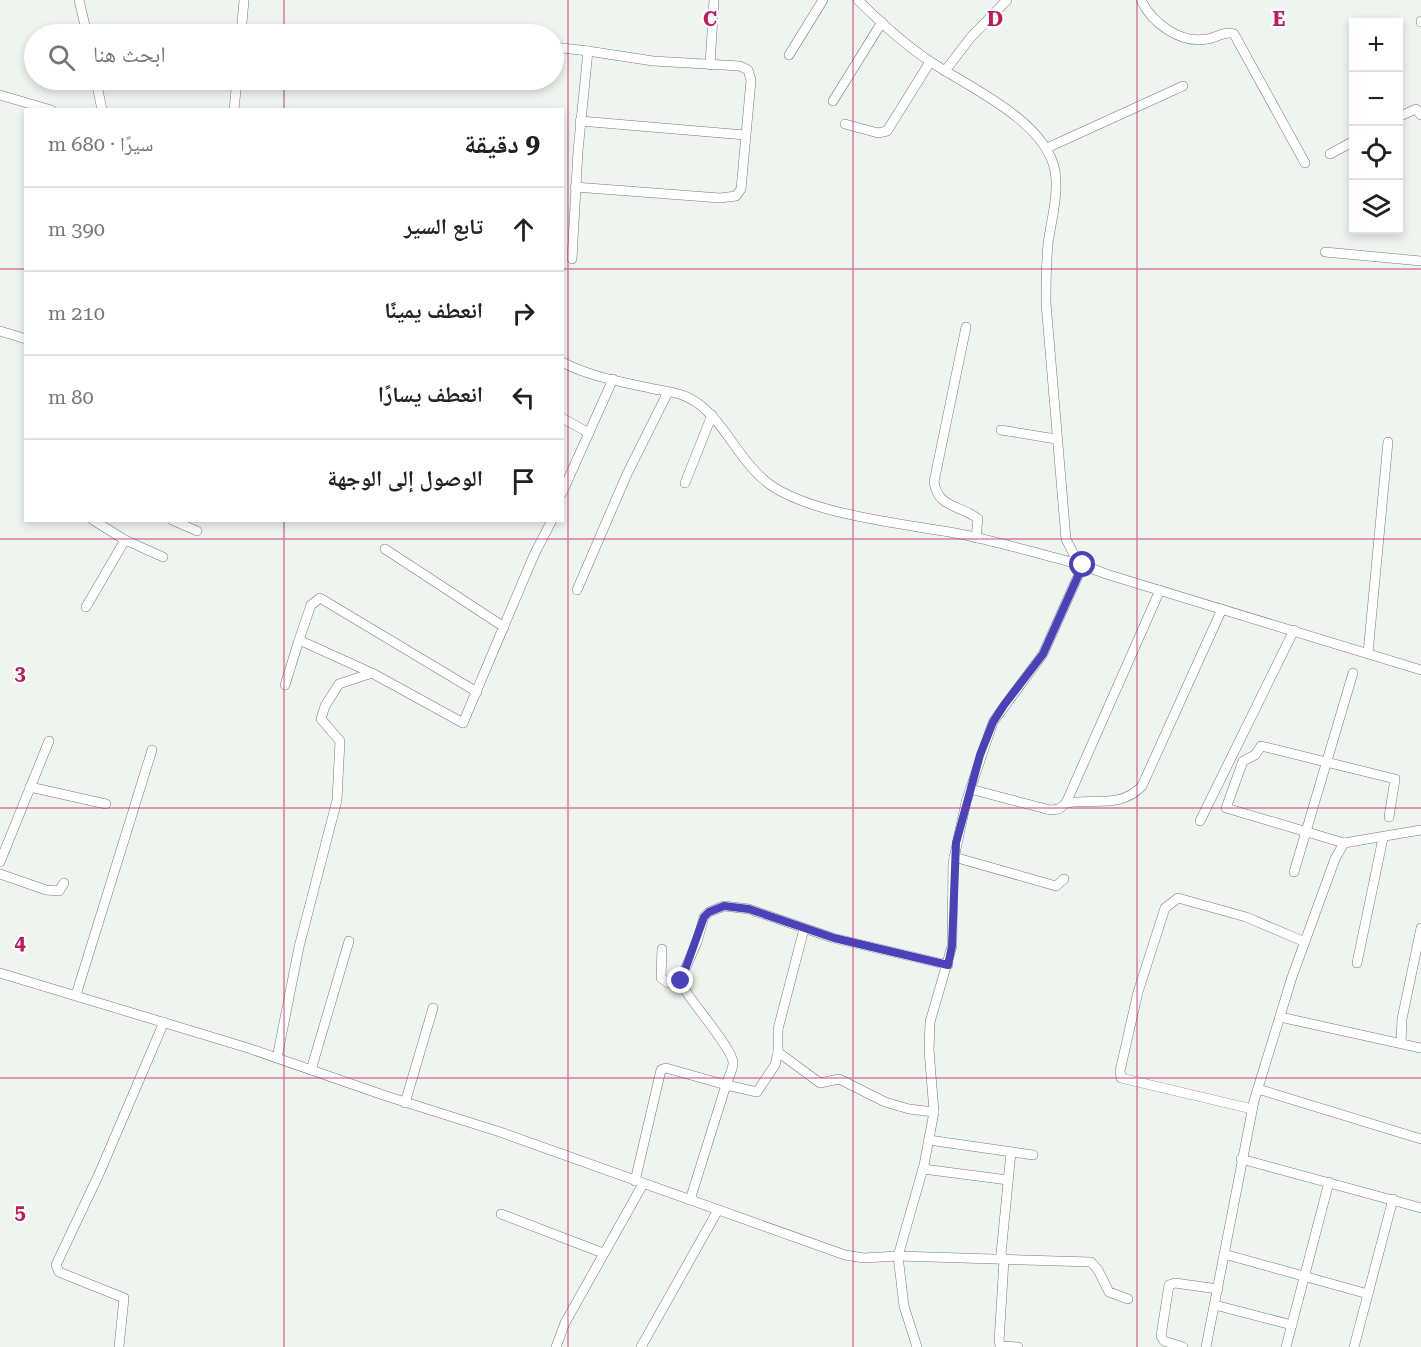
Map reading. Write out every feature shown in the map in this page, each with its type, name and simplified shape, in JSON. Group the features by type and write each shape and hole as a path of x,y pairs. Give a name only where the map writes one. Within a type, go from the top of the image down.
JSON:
{"street":[{"path":"80,0 85,24"},
{"path":"242,24 244,0"},
{"path":"710,65 714,0"},
{"path":"789,55 824,0"},
{"path":"858,0 930,62 1002,107 1028,127 1047,148 1056,181 1046,273 1056,440 1066,539 1074,557 1083,565"},
{"path":"945,70 971,37 1007,0"},
{"path":"1140,0 1153,20 1177,34 1206,40 1228,32 1234,34 1305,163"},
{"path":"833,101 882,22"},
{"path":"564,48 652,61 740,66 748,70 751,80 739,194 730,198 575,187"},
{"path":"572,259 580,121 588,51"},
{"path":"845,124 878,133 887,130 930,62"},
{"path":"1047,148 1183,86"},
{"path":"98,90 102,108"},
{"path":"234,108 236,90"},
{"path":"0,95 44,108"},
{"path":"1403,115 1416,109 1421,115"},
{"path":"580,121 745,135"},
{"path":"1330,154 1349,143"},
{"path":"1325,252 1421,261"},
{"path":"966,327 934,482 936,490 945,502 978,519 976,538"},
{"path":"0,331 24,338"},
{"path":"564,363 591,374 687,397 712,416 752,468 784,492 824,507 976,538 1083,565 1421,670"},
{"path":"564,489 613,379"},
{"path":"577,590 627,474 668,392"},
{"path":"685,483 712,416"},
{"path":"564,419 589,433"},
{"path":"1000,430 1056,440"},
{"path":"1368,653 1388,442"},
{"path":"96,522 125,540 163,557"},
{"path":"177,522 197,531"},
{"path":"298,640 372,673 463,723 534,555 551,522"},
{"path":"86,607 125,540"},
{"path":"384,549 504,627"},
{"path":"917,1347 904,1306 898,1256 923,1169 934,1112 929,1050 930,1023 952,946 954,857 970,789 993,722 1043,654 1083,565"},
{"path":"970,789 1050,810 1059,809 1066,803 1160,590"},
{"path":"285,685 311,605 321,598 477,692"},
{"path":"1066,803 1112,802 1126,798 1142,786 1222,609"},
{"path":"1200,821 1294,630"},
{"path":"277,1058 299,947 337,800 340,741 323,723 322,715 339,684 372,673"},
{"path":"1294,872 1325,761 1353,673"},
{"path":"0,862 49,741"},
{"path":"1389,817 1395,779 1261,746 1255,755 1243,761 1225,805 1229,810 1344,843 1421,830"},
{"path":"76,995 152,750"},
{"path":"30,786 106,804"},
{"path":"1358,963 1383,838"},
{"path":"1206,1347 1252,1109 1305,942 1335,859 1344,843"},
{"path":"954,857 1056,886 1064,879"},
{"path":"0,874 46,890 59,891 64,883"},
{"path":"1252,1109 1121,1078 1119,1071 1138,992 1165,908 1178,898 1236,914 1305,942"},
{"path":"680,982 704,917 716,908 724,906 749,909 804,928 948,965"},
{"path":"556,1347 565,1323 639,1183 661,1070 666,1068 757,1092 775,1065 778,1052 778,1029 804,928"},
{"path":"1401,1043 1402,1019 1421,928"},
{"path":"311,1070 349,940"},
{"path":"662,949 662,978 668,983 680,982"},
{"path":"0,973 277,1058 405,1103 500,1132 851,1256 1091,1262 1096,1266 1109,1292 1128,1299"},
{"path":"680,982 698,1012 731,1051 733,1065 690,1200"},
{"path":"405,1103 434,1008"},
{"path":"1280,1017 1421,1048"},
{"path":"119,1347 124,1298 59,1272 56,1265 99,1174 164,1023"},
{"path":"778,1052 820,1083 839,1079 885,1102 909,1109 934,1112"},
{"path":"1258,1089 1421,1139"},
{"path":"929,1140 1033,1155"},
{"path":"1011,1152 1001,1254 1004,1260 999,1342 1001,1347 1018,1347"},
{"path":"1241,1159 1421,1208"},
{"path":"923,1169 1008,1180"},
{"path":"1286,1347 1329,1182"},
{"path":"1354,1347 1393,1199"},
{"path":"641,1347 718,1210"},
{"path":"501,1214 603,1253"},
{"path":"1224,1254 1368,1294"},
{"path":"1183,1347 1164,1341 1161,1336 1169,1285 1173,1283 1218,1289"},
{"path":"1215,1305 1292,1325"}],"route":[{"path":"681,981 700,934 704,917 716,908 724,906 749,909 834,938 948,965 952,946 953,863 956,843 980,755 993,722 1043,654 1083,565"}]}
